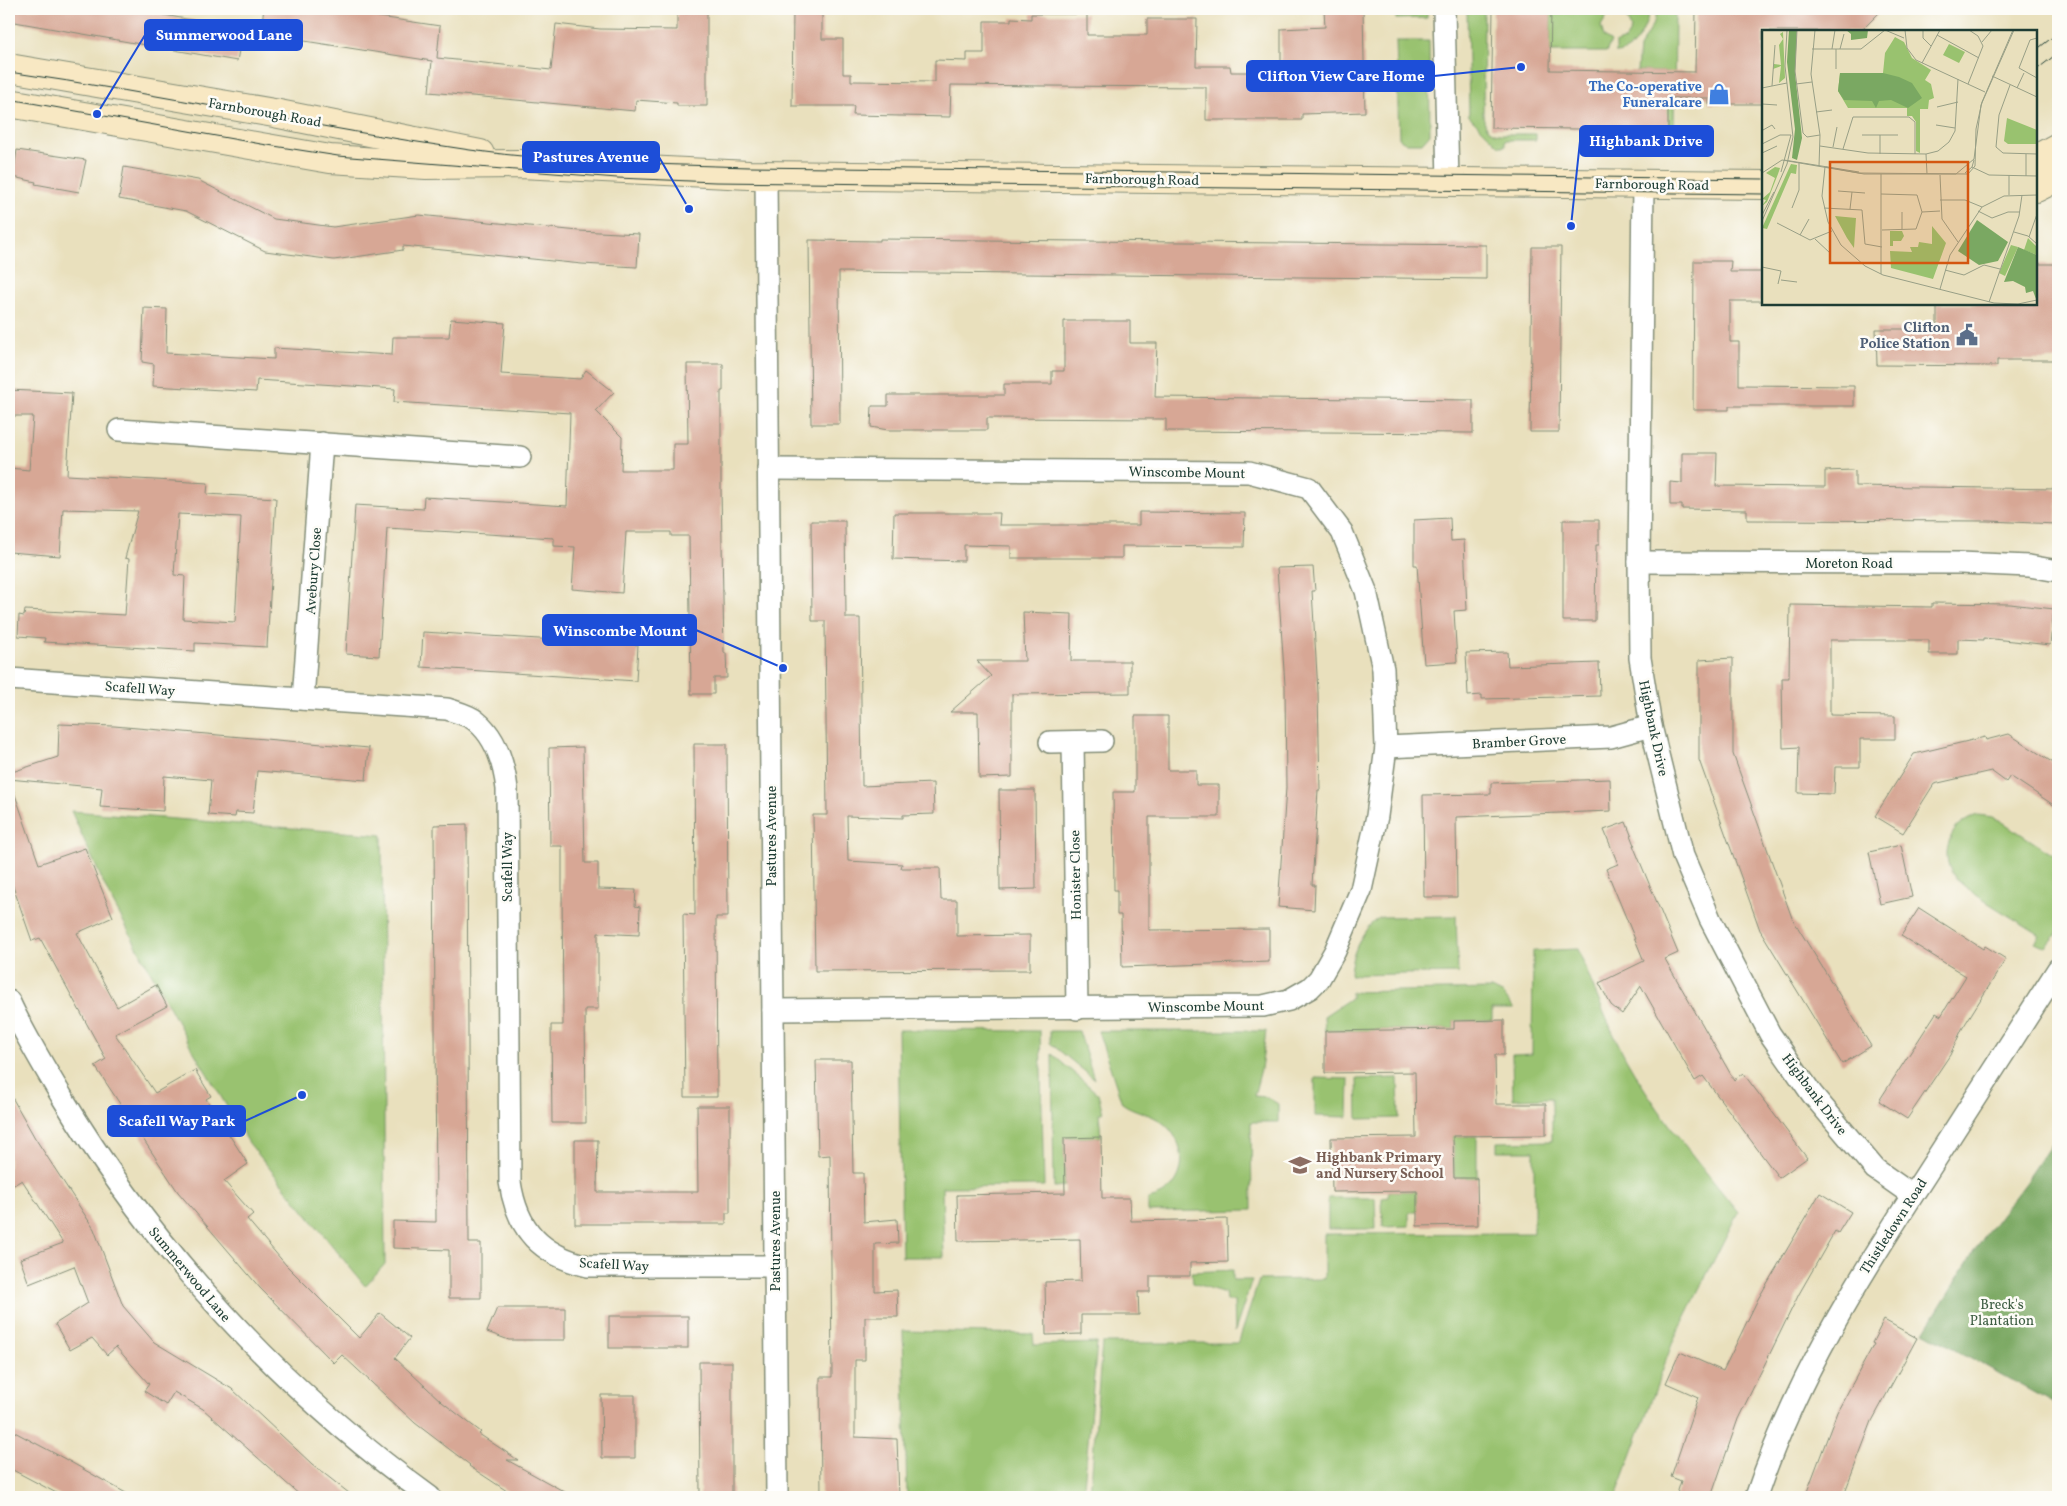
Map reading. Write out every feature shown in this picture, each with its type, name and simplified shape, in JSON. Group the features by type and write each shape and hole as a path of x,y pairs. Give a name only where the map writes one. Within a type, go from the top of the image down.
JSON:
{"street":[{"path":"1444,9 1448,182"},
{"name":"Farnborough Road","path":"9,68 434,143 520,164"},
{"name":"Farnborough Road","path":"9,102 330,159 426,166 520,164 766,175 1762,185"},
{"path":"2037,158 2058,147"},
{"name":"Pastures Avenue","path":"766,175 777,1497"},
{"path":"2037,188 2058,177"},
{"name":"Highbank Drive","path":"1643,183 1639,562 1640,658 1651,726 1683,856 1710,919 1770,1034 1812,1094 1875,1169 1912,1195"},
{"path":"119,430 520,457"},
{"name":"Avebury Close","path":"303,699 322,444"},
{"name":"Winscombe Mount","path":"768,469 1249,472 1309,488 1342,532 1366,591 1383,669 1386,747 1378,816 1361,890 1319,979 1310,988 1289,1000 1263,1006 773,1010"},
{"name":"Moreton Road","path":"1639,562 1960,563 2029,566 2058,571"},
{"name":"Scafell Way","path":"9,679 447,708 475,720 486,731 499,752 505,771 507,789 510,1182 513,1204 523,1225 552,1253 569,1262 588,1266 775,1266"},
{"name":"Bramber Grove","path":"1386,747 1611,737 1651,726"},
{"path":"1050,742 1102,741"},
{"name":"Honister Close","path":"1073,742 1077,1008"},
{"name":"Thistledown Road","path":"1756,1497 1768,1460 1798,1390 1833,1322 1912,1195 2058,969"},
{"name":"Summerwood Lane","path":"9,1001 16,1034 96,1153 160,1241 231,1322 316,1407 357,1442 430,1497"}],"green space":[{"path":"1396,9 1427,9 1427,18 1396,19"},
{"path":"1467,9 1484,9 1483,114 1486,125 1489,130 1499,134 1536,134 1536,140 1505,140 1505,146 1499,146 1469,116"},
{"path":"1551,9 1649,9 1646,23 1635,43 1623,52 1616,53 1616,43 1625,40 1631,30 1627,18 1619,14 1607,16 1601,26 1604,37 1611,42 1606,52 1550,52"},
{"path":"1657,9 1675,9 1674,128 1660,146 1599,146 1599,135 1604,135 1604,129 1667,130 1668,72 1637,71 1639,48 1654,22"},
{"path":"1396,41 1429,41 1430,134 1422,143 1406,143 1399,138"},
{"path":"71,811 382,835 385,1264 365,1286 249,1143 191,1047 108,893"},
{"path":"1978,815 1993,817 2001,821 2058,858 2058,933 2046,947 2035,942 2040,935 1994,907 1961,883 1951,872 1947,853 1952,835 1961,824 1969,818"},
{"path":"1456,916 1458,973 1350,975 1352,959 1359,941 1375,920 1382,917"},
{"path":"1578,949 1611,1028 1635,1074 1671,1127 1738,1212 1672,1344 1616,1497 1090,1497 1102,1343 1236,1343 1239,1341 1259,1280 1324,1279 1324,1234 1534,1233 1534,1151 1497,1151 1497,1142 1552,1141 1552,1098 1513,1099 1512,1055 1532,1054 1533,951"},
{"path":"1492,989 1504,995 1514,1009 1492,1009 1492,1020 1454,1021 1454,1029 1325,1031 1324,1016 1351,998 1351,992"},
{"path":"898,1030 1040,1031 1044,1186 942,1187 944,1257 902,1257"},
{"path":"1050,1031 1079,1031 1094,1079 1050,1043"},
{"path":"1098,1031 1266,1031 1261,1069 1254,1096 1267,1097 1278,1104 1278,1122 1251,1122 1252,1210 1148,1212 1148,1199 1161,1195 1178,1178 1181,1167 1181,1155 1178,1144 1172,1133 1163,1123 1122,1103"},
{"path":"1052,1054 1098,1094 1103,1113 1099,1113 1101,1137 1064,1138 1065,1186 1054,1187"},
{"path":"1315,1078 1349,1079 1348,1117 1315,1116"},
{"path":"1398,1078 1399,1118 1358,1119 1357,1079"},
{"name":"Breck's Plantation","path":"2058,1134 2058,1406 1924,1332 1978,1245 2025,1183"},
{"path":"1453,1136 1477,1136 1477,1178 1454,1178"},
{"path":"1389,1191 1417,1191 1417,1212 1409,1212 1409,1226 1383,1227 1382,1198 1388,1197"},
{"path":"1328,1198 1375,1198 1376,1229 1328,1229"},
{"path":"1233,1270 1233,1280 1252,1280 1235,1331 1234,1301 1226,1301 1225,1293 1193,1283 1192,1272"},
{"path":"903,1331 1033,1334 1034,1345 1097,1343 1083,1497 907,1497"}],"building":[{"path":"10,9 130,9 243,29 237,61 9,21"},
{"path":"264,9 326,9 440,26 437,58 551,70 556,24 600,29 677,30 677,9 707,9 707,106 677,106 677,103 636,100 635,111 429,92 432,61 260,34"},
{"path":"793,9 822,9 822,39 843,39 843,74 851,74 851,81 935,82 935,60 967,61 967,53 984,53 984,21 1011,21 1011,18 1031,19 1031,14 1087,14 1087,35 1147,35 1147,19 1197,19 1196,66 1230,66 1231,72 1281,72 1281,29 1325,27 1324,9 1363,9 1365,112 1302,114 1302,120 1206,120 1206,87 951,85 950,117 853,115 854,106 792,106"},
{"path":"1493,9 1551,9 1550,70 1695,72 1696,9 1883,9 1862,30 1762,30 1762,104 1709,104 1709,98 1668,98 1668,130 1491,128"},
{"path":"17,150 86,160 79,192 35,184 36,182 13,177"},
{"path":"124,167 198,180 274,219 333,227 419,215 579,231 639,234 637,267 582,264 403,246 403,250 334,260 265,251 186,211 119,199"},
{"path":"880,239 1486,245 1486,279 839,272 840,424 811,424 809,240 880,241"},
{"path":"1532,247 1561,247 1559,432 1530,432"},
{"path":"1694,261 1731,261 1730,272 1762,272 1762,301 1730,301 1730,342 1739,342 1739,385 1854,386 1854,406 1729,406 1729,410 1693,410"},
{"path":"2037,264 2058,264 2058,360 1997,360 1997,366 1877,365 1876,329 1937,329 1937,305 2037,305"},
{"path":"144,308 167,309 166,353 274,359 274,348 392,355 393,337 449,337 451,319 505,323 501,374 580,379 586,370 614,392 596,411 622,437 621,470 673,470 673,444 688,444 687,364 723,364 723,391 721,391 721,489 724,653 726,653 727,678 714,678 714,694 691,694 689,536 671,536 671,532 626,532 622,593 572,589 575,547 554,546 554,538 387,528 379,656 346,654 355,505 423,509 424,497 567,506 570,413 394,402 395,389 352,386 257,380 256,392 153,386 154,364 142,362"},
{"path":"1064,321 1130,321 1130,343 1157,343 1155,397 1473,400 1473,433 1166,431 1166,419 987,418 987,430 888,430 871,427 872,406 888,406 888,395 1004,395 1004,384 1052,384 1052,371 1064,371"},
{"path":"9,390 72,393 67,475 208,483 207,494 276,498 267,647 195,643 195,651 44,642 45,638 18,636 19,615 24,616 25,610 125,615 129,559 125,558 138,511 63,509 60,556 9,552 9,468 29,470 33,416 9,416","holes":["178,514 241,517 235,622 183,619 185,576 174,575"]},
{"path":"1682,453 1717,453 1716,486 1825,487 1825,471 1852,470 1855,471 1855,486 2057,489 2056,524 1990,521 1747,520 1747,510 1682,509 1682,505 1670,505 1670,482 1682,483"},
{"path":"1139,512 1245,513 1244,547 1122,546 1122,558 1011,558 1011,546 964,545 964,561 893,559 894,513 1000,513 999,525 1139,525"},
{"path":"1450,518 1451,541 1464,540 1467,610 1454,611 1457,662 1424,664 1417,565 1414,565 1414,520"},
{"path":"1563,520 1599,520 1599,545 1596,545 1595,621 1563,621"},
{"path":"811,521 845,521 846,618 860,618 862,786 933,783 934,814 903,815 903,818 847,816 848,861 902,864 901,868 940,868 941,900 957,900 957,936 1030,935 1030,970 815,971 813,815 827,815 825,621 812,621"},
{"path":"1313,567 1315,591 1312,591 1318,692 1320,790 1318,790 1312,885 1315,885 1314,910 1278,907 1286,788 1285,685 1277,568"},
{"path":"1932,603 2010,604 2054,609 2050,645 1984,638 1984,640 1958,639 1958,654 1929,654 1929,640 1830,640 1830,715 1895,716 1895,739 1860,739 1860,767 1835,767 1834,794 1798,793 1799,747 1783,748 1782,678 1789,678 1790,605 1932,607"},
{"path":"1023,612 1072,614 1071,661 1130,661 1130,693 1012,694 1012,777 979,778 978,712 950,712 991,676 977,661 1025,661"},
{"path":"423,632 638,645 636,681 421,667"},
{"path":"1507,652 1508,666 1599,663 1600,696 1482,699 1482,695 1468,696 1466,653"},
{"path":"1733,658 1733,754 1792,918 1871,1046 1842,1064 1760,930 1699,760 1699,660"},
{"path":"1135,716 1168,716 1168,770 1196,770 1196,785 1219,785 1219,817 1149,817 1149,930 1269,929 1269,962 1122,967 1121,915 1117,915 1117,890 1114,890 1113,792 1135,792"},
{"path":"59,724 114,726 369,748 366,780 257,771 253,813 236,812 235,817 208,815 211,780 164,776 163,811 100,807 102,788 9,779 9,773 58,757"},
{"path":"2009,734 2058,766 2058,808 2010,776 2006,782 1991,771 1934,784 1903,833 1875,816 1914,754 1985,737 1986,740"},
{"path":"694,744 727,744 728,917 716,917 717,1097 685,1097 683,914 695,915"},
{"path":"583,747 585,863 598,863 598,889 636,890 635,906 640,907 639,935 598,933 598,1009 585,1009 586,1123 552,1123 551,1025 563,1025 562,846 550,846 549,748"},
{"path":"1610,779 1611,811 1456,817 1457,897 1424,897 1423,795 1491,794 1491,783"},
{"path":"12,786 39,864 85,848 113,917 77,933 117,1007 156,985 167,1006 115,1034 155,1093 195,1070 211,1096 206,1099 248,1164 224,1181 253,1214 247,1219 286,1265 359,1338 380,1313 410,1338 395,1358 442,1402 481,1432 479,1434 518,1460 507,1460 574,1497 516,1497 469,1466 415,1423 342,1355 334,1363 260,1288 178,1192 95,1066 106,1059 40,938 32,941 9,875 9,787"},
{"path":"999,790 1035,790 1036,889 1000,890"},
{"path":"1626,822 1635,845 1633,845 1678,953 1665,959 1734,1080 1743,1073 1807,1158 1779,1178 1703,1076 1695,1081 1641,986 1622,1014 1611,1005 1599,983 1644,961 1606,869 1618,864 1604,830"},
{"path":"467,824 469,1243 481,1243 481,1298 449,1298 449,1250 393,1248 393,1221 436,1222 434,825"},
{"path":"1901,845 1912,897 1880,904 1869,852"},
{"path":"1919,908 1983,949 1985,946 2006,959 1962,1029 1950,1055 1907,1119 1879,1101 1936,1013 1941,1016 1966,976 1901,936"},
{"path":"1504,1020 1504,1055 1495,1055 1496,1104 1546,1104 1546,1135 1453,1136 1454,1178 1477,1178 1478,1225 1417,1226 1417,1191 1332,1192 1331,1138 1416,1137 1415,1072 1325,1073 1325,1031 1454,1029 1454,1021"},
{"path":"816,1060 851,1060 853,1173 863,1173 864,1222 897,1219 898,1243 875,1244 875,1291 897,1290 898,1317 865,1317 865,1360 855,1360 855,1437 897,1439 899,1497 821,1497 820,1377 832,1377 830,1155 818,1156"},
{"path":"9,1092 35,1138 94,1229 123,1306 154,1342 232,1389 312,1464 354,1497 302,1497 203,1409 174,1392 166,1405 144,1391 149,1384 116,1347 107,1355 92,1338 70,1350 55,1324 88,1303 74,1266 29,1284 20,1259 63,1243 22,1180 9,1188"},
{"path":"697,1106 730,1106 730,1213 726,1213 726,1224 575,1224 575,1140 598,1140 597,1192 698,1192"},
{"path":"1101,1137 1102,1198 1130,1198 1131,1221 1227,1219 1228,1262 1190,1263 1190,1276 1150,1276 1150,1292 1138,1292 1139,1315 1081,1315 1081,1334 1046,1335 1045,1282 1081,1281 1080,1239 958,1241 957,1195 1065,1193 1064,1138"},
{"path":"1820,1193 1851,1212 1838,1233 1835,1231 1799,1294 1738,1419 1711,1497 1676,1497 1681,1481 1671,1477 1698,1397 1666,1383 1680,1352 1723,1371 1758,1299"},
{"path":"497,1308 565,1308 565,1340 509,1340 487,1332"},
{"path":"609,1316 688,1316 688,1348 609,1348"},
{"path":"1884,1320 1917,1338 1872,1421 1843,1497 1805,1497 1837,1412 1874,1344 1872,1343"},
{"path":"699,1362 732,1362 732,1497 700,1497"},
{"path":"601,1395 635,1395 635,1458 602,1458"},
{"path":"9,1429 133,1497 64,1497 9,1468"}],"tram line":[{"path":"2037,49 2058,33"},
{"path":"2037,69 2058,53"},
{"path":"9,72 124,90 355,132 470,150 539,158 749,167 1762,179"},
{"path":"9,99 338,156 617,178 715,182 1762,194"}],"place":[{"name":"Clifton View Care Home","path":"1521,67"},
{"name":"The Co-operative Funeralcare","path":"1719,94"},
{"name":"Summerwood Lane","path":"97,114"},
{"name":"Pastures Avenue","path":"689,209"},
{"name":"Highbank Drive","path":"1571,226"},
{"name":"Clifton Police Station","path":"1967,335"},
{"name":"Winscombe Mount","path":"783,668"},
{"name":"Scafell Way Park","path":"302,1095"},
{"name":"Highbank Primary and Nursery School","path":"1300,1165"}]}
